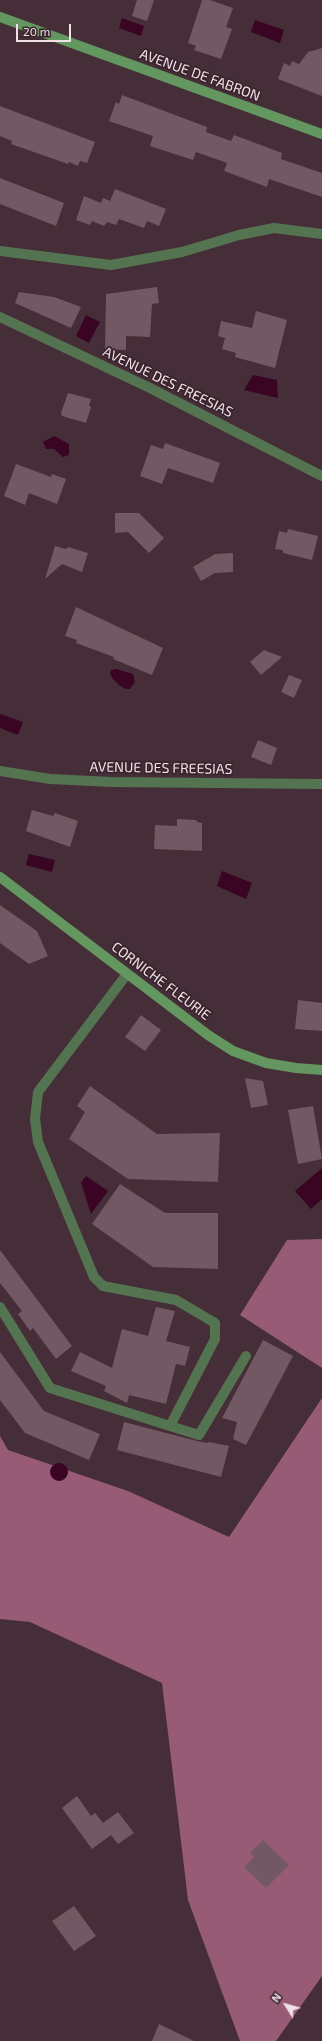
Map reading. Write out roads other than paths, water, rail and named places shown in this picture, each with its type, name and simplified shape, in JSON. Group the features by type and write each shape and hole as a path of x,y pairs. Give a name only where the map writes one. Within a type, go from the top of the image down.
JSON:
{"main road":[{"name":"AVENUE DE FABRON","path":"0,17 322,134"},
{"name":"CORNICHE FLEURIE","path":"0,877 208,1035 234,1051 266,1063 296,1068 322,1070"}],"street":[{"path":"0,251 111,265 182,252 239,235 274,228 322,234"},
{"name":"AVENUE DES FREESIAS","path":"0,317 150,388 322,476"},
{"name":"AVENUE DES FREESIAS","path":"0,771 50,779 111,782 322,784"},
{"path":"127,974 38,1092 35,1119 38,1142 94,1277 103,1286 176,1300 215,1323 215,1339 170,1426"},
{"path":"0,1307 50,1388 199,1435 246,1356"}]}
